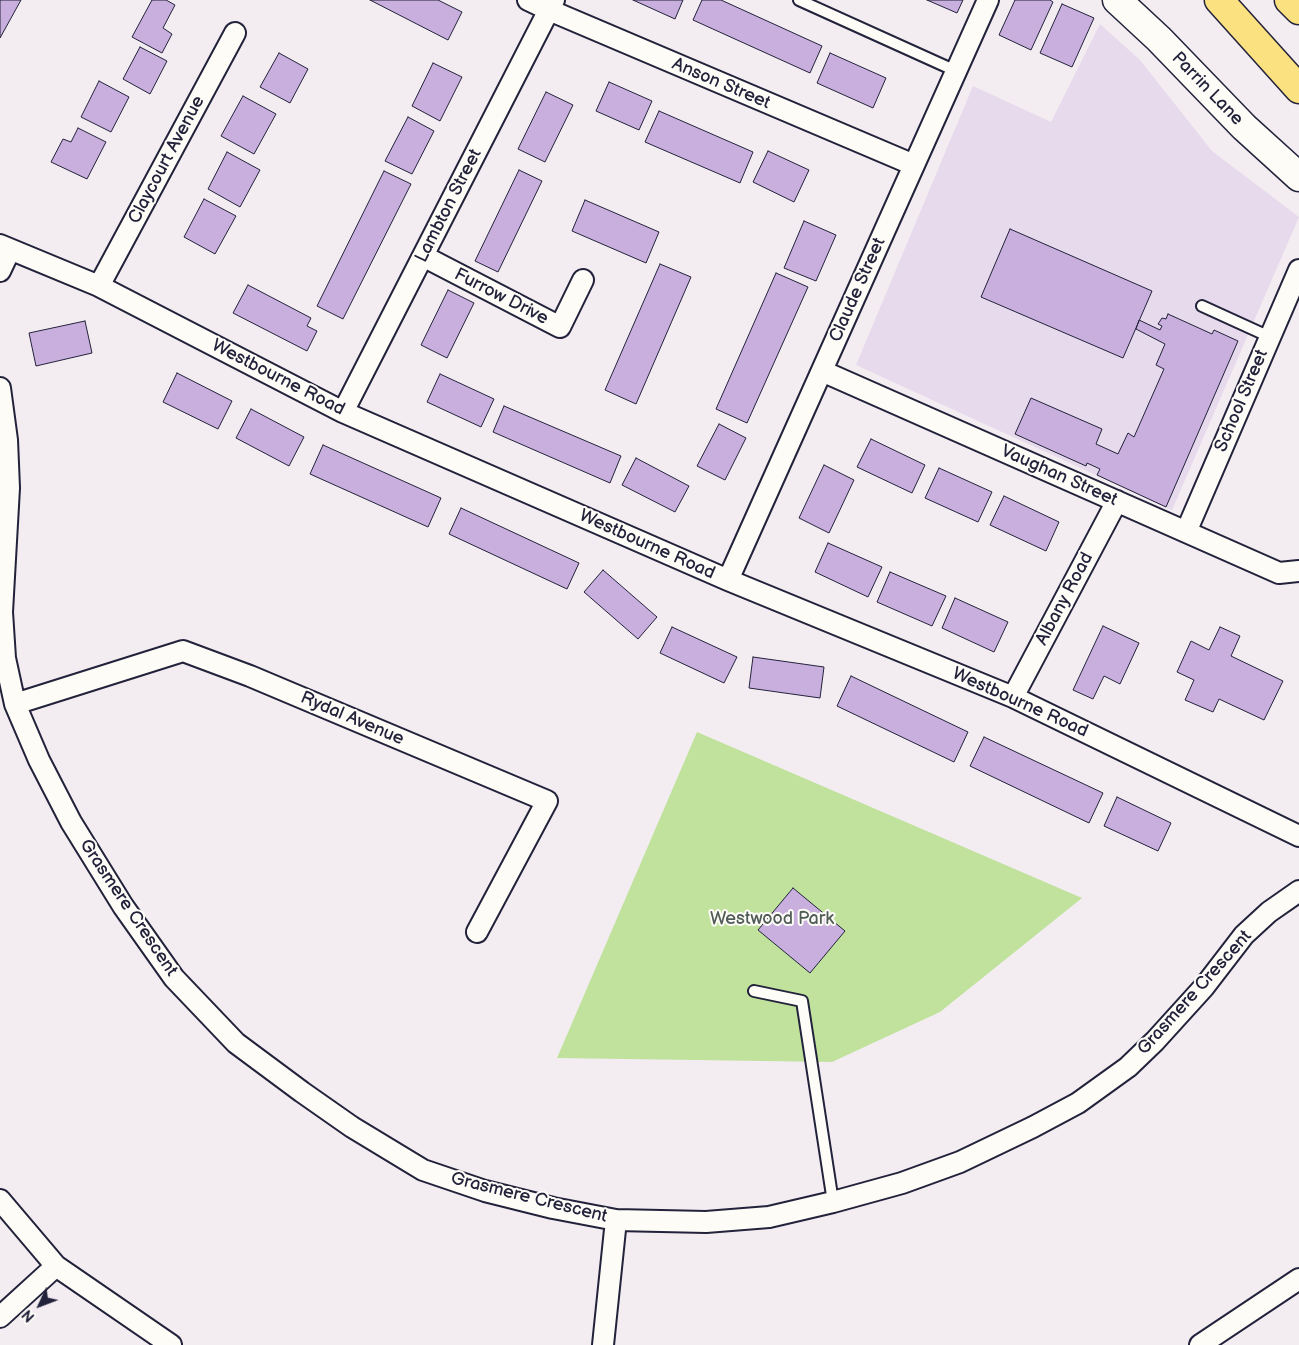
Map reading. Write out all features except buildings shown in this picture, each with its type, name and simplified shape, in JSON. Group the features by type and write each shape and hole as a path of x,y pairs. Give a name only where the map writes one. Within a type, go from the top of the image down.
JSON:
{"highway":[{"path":"1219,0 1299,89"},
{"path":"1290,0 1299,10"}],"main road":[{"name":"Parrin Lane","path":"1117,0 1159,39 1244,127 1299,177"}],"street":[{"name":"Anson Street","path":"528,0 551,5 914,166"},
{"name":"Claude Street","path":"728,580 988,0"},
{"name":"Lambton Street","path":"343,412 551,5"},
{"name":"Claycourt Avenue","path":"99,286 235,33"},
{"name":"Westbourne Road","path":"5,248 99,286 343,412 728,580 1014,698 1299,836"},
{"path":"0,271 5,248"},
{"name":"Furrow Drive","path":"423,256 560,327 583,280"},
{"name":"School Street","path":"1186,532 1299,270"},
{"name":"Vaughan Street","path":"822,371 1278,572 1299,571"},
{"name":"Grasmere Crescent","path":"0,388 7,440 9,488 2,612 5,658 15,704 39,760 67,814 123,906 174,978 236,1043 352,1127 423,1170 485,1191 553,1208 616,1220 706,1222 760,1218 833,1202 902,1183 960,1162 1033,1127 1078,1103 1128,1067 1155,1041 1204,987 1244,935 1269,912 1299,891"},
{"name":"Albany Road","path":"1014,698 1117,501"},
{"name":"Rydal Avenue","path":"15,704 183,651 250,676 546,801 477,932"},
{"path":"0,1200 56,1266 171,1345"},
{"path":"603,1345 616,1220"},
{"path":"0,1317 56,1266"},
{"path":"1200,1345 1299,1279"}],"lane":[{"path":"800,0 956,71"},
{"path":"1202,306 1270,337"},
{"path":"754,991 802,1001 833,1202"}],"shaded area":[{"path":"1100,24 1140,60 1212,151 1299,217 1172,510 856,365 973,86 1051,122"}],"green space":[{"name":"Westwood Park","path":"697,732 1082,898 940,1012 832,1062 557,1058"}]}
